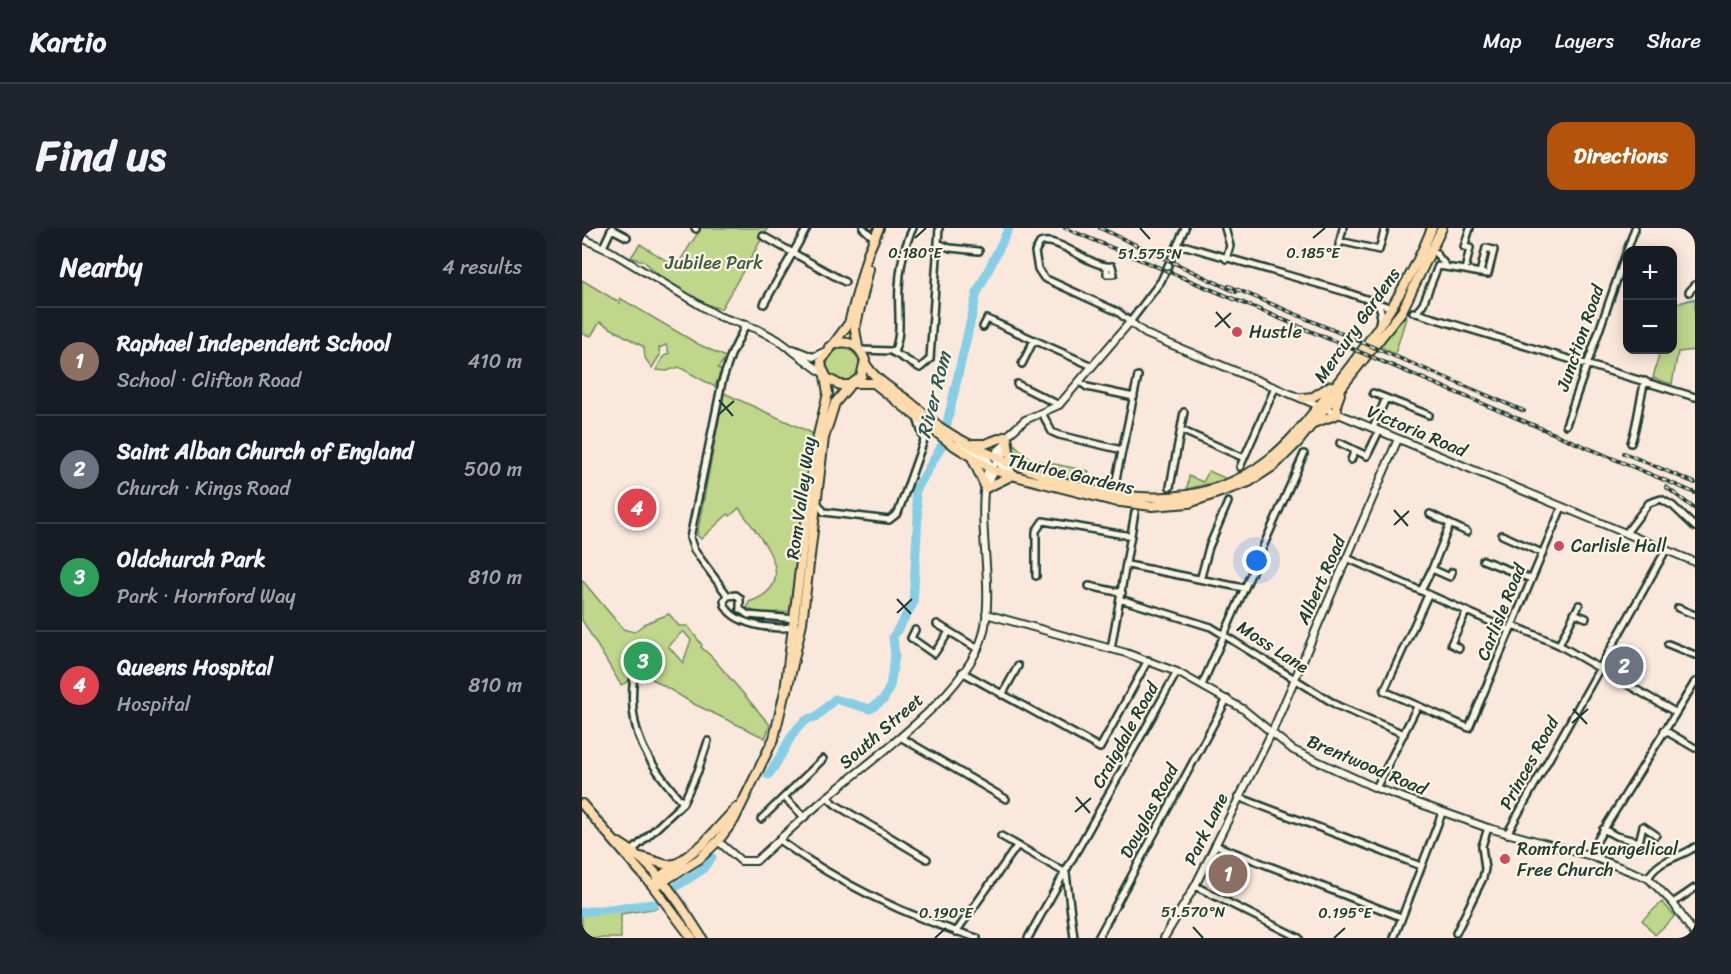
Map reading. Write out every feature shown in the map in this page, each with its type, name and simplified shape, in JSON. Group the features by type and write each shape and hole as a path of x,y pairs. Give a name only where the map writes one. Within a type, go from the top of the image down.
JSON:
{"main road":[{"path":"879,228 849,323 821,360 825,375 833,383 874,383 944,434"},
{"path":"884,228 873,255 855,324 859,348 865,362 875,375 944,434"},
{"name":"Mercury Gardens","path":"1347,375 1392,308 1415,267 1432,228"},
{"name":"Mercury Gardens","path":"1322,407 1402,311 1442,228"},
{"path":"1392,308 1410,296"},
{"path":"828,349 846,342 859,348"},
{"path":"852,384 861,377 865,362"},
{"name":"Rom Valley Way","path":"782,707 814,448 828,393 825,375"},
{"path":"1298,430 1309,412 1308,404 1303,398 1317,395 1347,375"},
{"path":"1315,423 1338,414 1336,402 1347,375"},
{"name":"Rom Valley Way","path":"661,879 673,876 699,859 718,842 734,820 769,751 792,680 802,623 815,498 828,422 835,403 852,384"},
{"name":"Thurloe Gardens","path":"944,434 1051,479 1121,495 1153,498 1188,496 1216,489 1242,477 1267,461 1322,407"},
{"name":"Thurloe Gardens","path":"944,434 972,458 992,470 1113,501 1152,506 1190,503 1249,482 1275,465 1315,423 1322,407"},
{"path":"970,444 985,444 1007,436 1010,452 1019,467"},
{"path":"972,458 986,485 1013,477"},
{"path":"582,804 615,841 670,889 702,938"},
{"name":"Rom Valley Way","path":"653,886 703,844 740,805"},
{"name":"Rom Valley Way","path":"703,844 718,842"},
{"path":"632,854 667,865 678,863"},
{"path":"632,854 692,938"},
{"path":"670,889 673,876"}],"street":[{"path":"764,304 807,228"},
{"path":"864,228 874,238"},
{"path":"894,352 900,319 899,287 902,264 913,228"},
{"path":"859,348 894,352 920,369 930,359 939,228"},
{"path":"1007,436 1025,420 1059,405 1080,382 1161,281 1185,228"},
{"path":"1225,228 1230,246 1226,259"},
{"path":"1343,228 1340,243 1379,250 1384,228"},
{"path":"1465,270 1470,248 1464,247 1470,228"},
{"name":"Junction Road","path":"1566,425 1635,228"},
{"path":"1692,228 1695,231"},
{"path":"603,248 612,229 627,237"},
{"path":"763,236 845,282"},
{"path":"582,238 702,307 746,324 793,349 813,357 820,356 828,349"},
{"path":"1107,267 1049,242 1040,243 1035,252 1039,271 1044,278 1118,312 1130,322"},
{"path":"938,243 950,248 979,251"},
{"path":"1177,248 1186,246 1346,292 1392,308"},
{"path":"1480,273 1486,248 1494,250 1488,274 1480,273 1448,267 1438,266 1423,304 1414,312 1694,395"},
{"path":"1433,250 1448,267"},
{"path":"1689,292 1695,285"},
{"path":"1378,303 1381,311 1378,328"},
{"path":"983,327 987,319 1092,366"},
{"name":"Victoria Road","path":"1130,322 1142,333 1695,562"},
{"path":"728,596 694,550 690,538 722,382 731,355 746,324"},
{"path":"1022,364 1034,340"},
{"path":"793,349 798,357 825,375"},
{"path":"865,362 880,351"},
{"path":"1115,484 1138,376"},
{"path":"1631,443 1639,422 1637,409 1644,381"},
{"path":"1080,382 1087,387 1134,397"},
{"path":"1017,384 1059,405"},
{"path":"1240,467 1275,388"},
{"path":"1373,393 1429,415"},
{"path":"1340,443 1367,456 1386,398"},
{"path":"1170,487 1184,412"},
{"path":"1042,413 1052,432 1122,450"},
{"path":"815,498 818,506 824,512 889,520 898,513 917,466 924,440 915,415"},
{"path":"1181,430 1244,458"},
{"path":"944,434 988,460 992,470"},
{"name":"South Street","path":"718,842 745,863 756,861 827,797 920,722 962,672 978,649 986,614 983,515 986,475 1004,451 1003,446 1007,436"},
{"name":"Albert Road","path":"1272,732 1398,439"},
{"path":"1351,460 1355,450"},
{"path":"1202,685 1301,454"},
{"path":"998,457 1001,466 1011,471 1013,477"},
{"path":"1626,533 1649,503 1661,499 1673,506 1695,527"},
{"path":"1201,577 1209,547 1228,502"},
{"name":"Carlisle Road","path":"1417,707 1468,729 1562,507"},
{"path":"1111,649 1128,565 1135,512"},
{"path":"1430,514 1467,531"},
{"path":"1036,576 1036,531 1044,521 1131,536"},
{"path":"1421,591 1450,524"},
{"path":"1502,536 1542,553"},
{"name":"Princes Road","path":"1507,834 1666,550"},
{"path":"1347,558 1466,612 1559,645 1675,712"},
{"path":"1483,560 1531,579"},
{"path":"1128,565 1201,577 1244,588"},
{"path":"1432,569 1450,577 1452,572"},
{"name":"Moss Lane","path":"1089,586 1224,633 1338,706 1404,734"},
{"path":"733,594 740,598 740,609 748,615 793,617 802,623 792,628 742,622 724,605 728,596 733,594"},
{"path":"1376,788 1417,707 1384,692 1428,595"},
{"path":"1559,645 1579,604"},
{"path":"1677,608 1695,615"},
{"path":"732,612 740,609"},
{"path":"1451,644 1466,612"},
{"path":"1574,613 1586,618"},
{"name":"Brentwood Road","path":"986,614 1148,660 1177,672 1227,699 1309,760 1442,813 1507,834 1588,855 1648,878 1673,903 1695,935"},
{"path":"938,624 978,649"},
{"path":"915,630 911,638 934,654 950,632"},
{"path":"1443,640 1459,648"},
{"path":"1668,644 1695,655"},
{"path":"962,672 1100,747 1148,660"},
{"path":"1002,695 1018,666"},
{"name":"Craigdale Road","path":"1028,938 1177,672"},
{"path":"634,676 631,693 640,743 657,773 683,803"},
{"path":"1588,855 1695,682"},
{"name":"Douglas Road","path":"1098,938 1227,699"},
{"path":"1664,730 1695,748"},
{"name":"Park Lane","path":"1164,938 1195,886 1272,732"},
{"path":"902,738 1006,799"},
{"path":"632,854 683,803 698,771 708,741"},
{"path":"761,819 823,759"},
{"path":"784,797 804,817"},
{"path":"827,797 836,805 927,859"},
{"path":"1238,797 1421,866"},
{"path":"1394,938 1442,813"},
{"path":"1603,829 1616,836 1639,842 1643,826 1656,835"},
{"path":"1456,933 1483,878 1485,869 1482,846 1488,828"},
{"path":"1001,836 1066,873 1074,938"},
{"path":"779,840 853,888 913,917 977,938"},
{"path":"1215,845 1401,917"},
{"path":"956,932 1017,846"},
{"path":"1648,878 1653,870 1668,858 1683,856 1695,847"},
{"path":"1195,886 1299,938"},
{"path":"1673,903 1695,888"}],"green space":[{"name":"Jubilee Park","path":"701,228 768,228 721,309 690,296 642,260 631,257 640,244 676,267"},
{"path":"582,280 620,303 620,298 698,344 726,357 718,368 721,370 715,387 679,367 667,371 656,370 663,357 669,353 666,345 659,348 660,355 652,368 645,358 644,347 600,322 591,336 582,334"},
{"path":"1695,298 1695,350 1678,352 1672,384 1653,378 1659,354 1677,354 1677,304"},
{"path":"1403,317 1406,318 1395,354 1379,346"},
{"path":"843,349 854,354 859,365 854,376 843,381 832,376 827,365 832,354"},
{"path":"724,393 812,433 790,611 757,613 747,608 749,602 765,594 774,583 775,571 772,558 765,545 739,508 730,516 728,514 701,539 697,535"},
{"path":"1014,444 1030,459 1089,471 1087,480 1078,478 1077,482 1027,467 1014,455"},
{"path":"1209,471 1227,479 1187,489 1189,476 1203,482"},
{"path":"582,580 623,629 634,632 646,623 669,614 679,626 688,626 702,645 701,647 770,725 765,738 694,704 649,677 630,675 629,681 621,685 582,620","holes":["683,631 691,640 683,663 668,646"]},
{"path":"1662,902 1675,916 1655,935 1642,920"},
{"path":"656,905 658,908 621,914 621,938 582,938 582,914"}],"waterway":[{"name":"River Rom","path":"815,718 835,699 870,709 884,699 890,686 895,656 893,637 913,604 918,515 915,492 942,445 977,293 1009,228"},
{"path":"1677,304 1695,299"},
{"name":"River Rom","path":"768,775 797,729 810,718"},
{"name":"River Rom","path":"677,886 702,870 712,857"},
{"name":"River Rom","path":"582,912 654,904"}],"railway":[{"path":"1065,228 1695,493"},
{"path":"1100,228 1236,292"},
{"path":"1229,286 1524,411"},
{"path":"1624,453 1695,483"},
{"path":"1666,487 1695,509"}],"place":[{"name":"Hustle","path":"1237,332"},
{"name":"Queens Hospital","path":"637,508"},
{"name":"Carlisle Hall","path":"1559,546"},
{"name":"Oldchurch Park","path":"643,661"},
{"name":"Saint Alban Church of England","path":"1624,666"},
{"name":"Romford Evangelical Free Church","path":"1505,859"},
{"name":"Raphael Independent School","path":"1228,874"}]}
